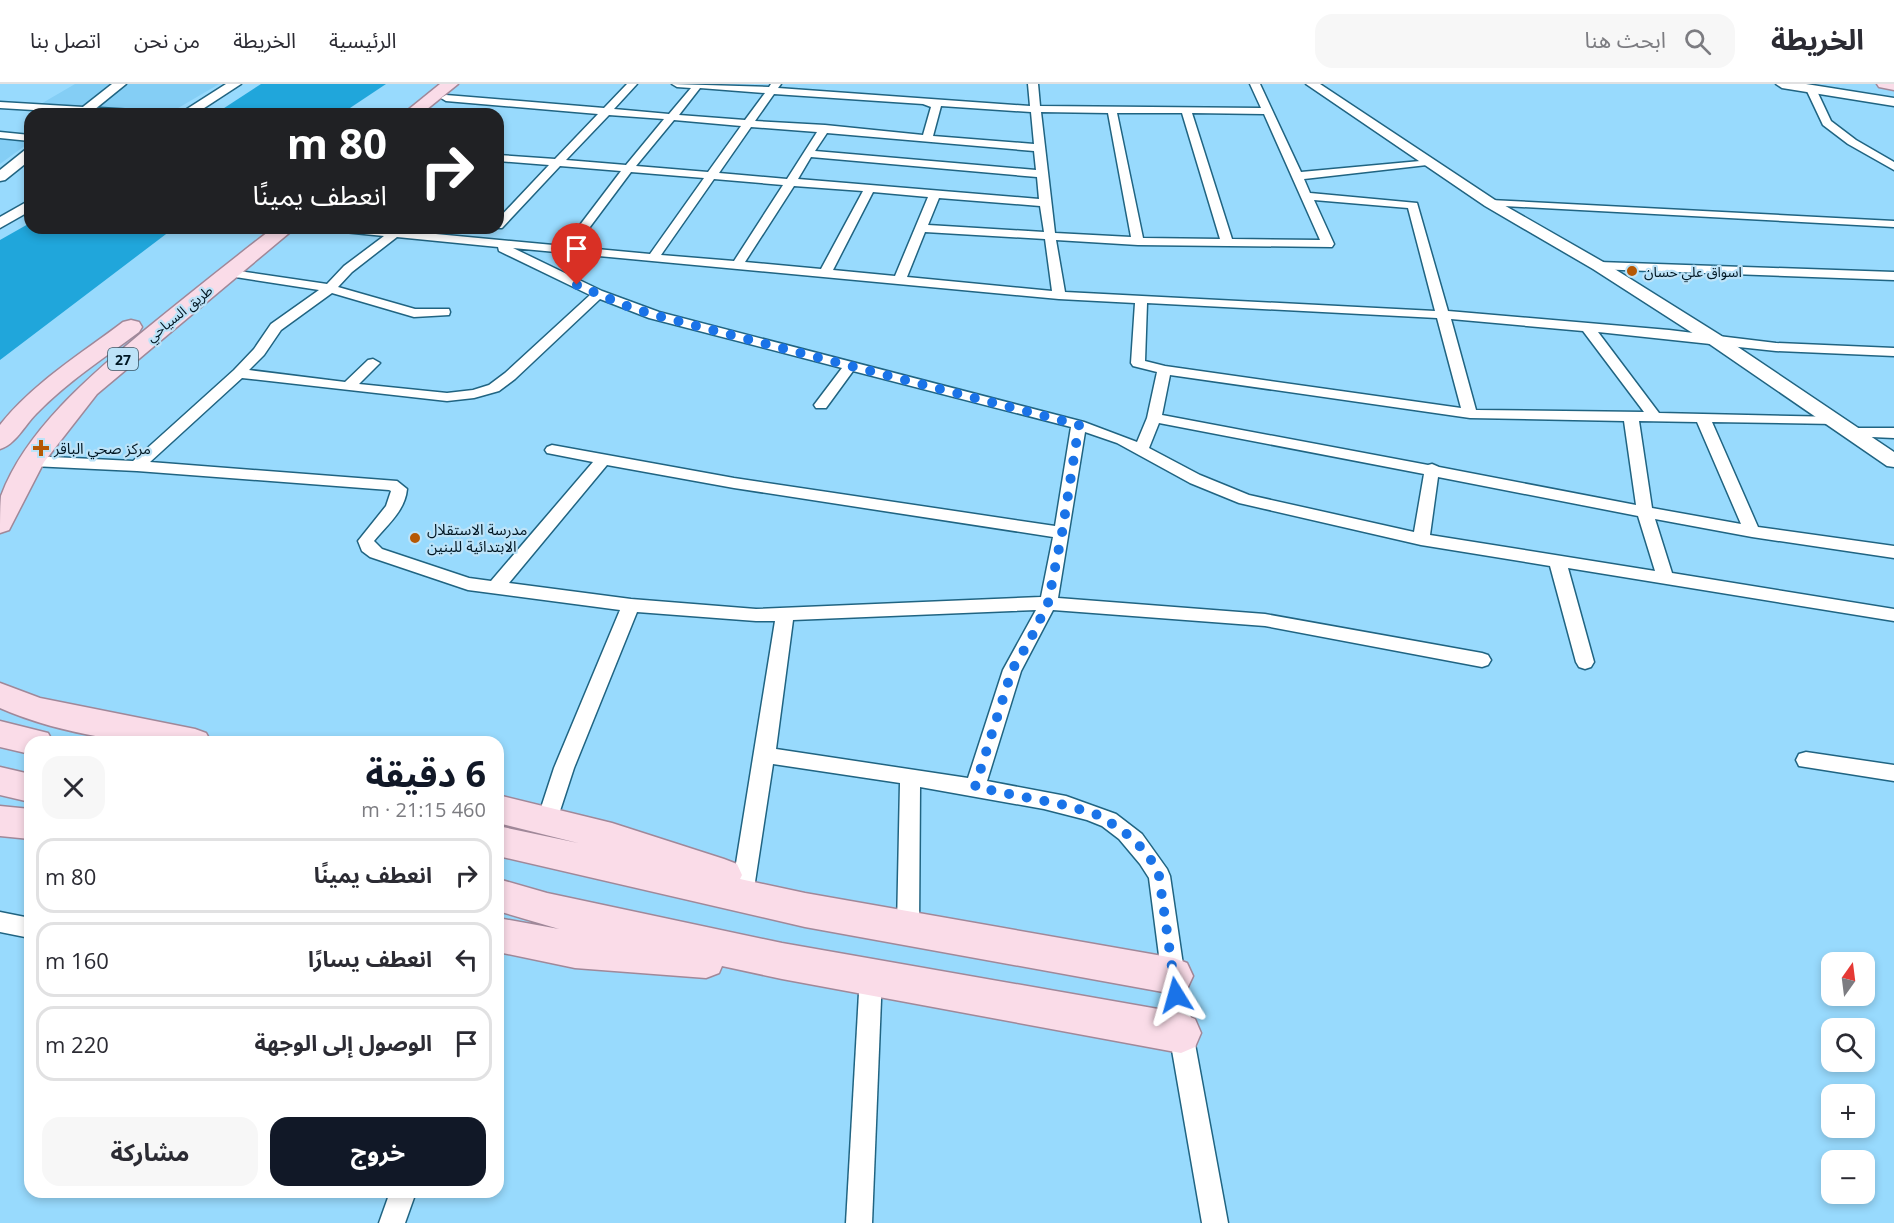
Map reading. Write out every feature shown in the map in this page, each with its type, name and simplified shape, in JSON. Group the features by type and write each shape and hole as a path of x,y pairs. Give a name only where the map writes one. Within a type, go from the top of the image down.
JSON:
{"main road":[{"path":"421,108 448,91 465,84"},
{"path":"1885,84 1894,85"},
{"path":"433,108 448,91"},
{"name":"طريق السياحي","path":"0,481 30,433 70,389 126,339 254,234"},
{"name":"طريق السياحي","path":"0,524 32,461 55,429 89,389 277,234"},
{"path":"0,441 11,424 34,402 239,245"},
{"path":"0,695 35,710 165,736"},
{"path":"0,735 24,740"},
{"path":"0,781 24,787"},
{"path":"504,815 526,837 805,910 1174,976"},
{"path":"0,821 24,823"},
{"path":"526,837 639,845 744,882 864,919"},
{"path":"505,896 548,910 782,961 1181,1033"},
{"path":"504,940 575,950 858,973"}],"street":[{"path":"88,108 120,84"},
{"path":"196,108 235,84"},
{"path":"504,219 632,84"},
{"path":"676,84 774,87 1036,109 1267,111"},
{"path":"1033,84 1059,295"},
{"path":"920,228 1138,241 1328,244 1255,84"},
{"path":"1312,84 1490,203 1599,266 1714,339 1894,461"},
{"path":"1782,84 1894,102"},
{"path":"566,251 629,168 699,85"},
{"path":"653,258 751,123 774,87"},
{"path":"1811,89 1827,123 1852,142 1894,166"},
{"path":"448,91 606,111 1041,148"},
{"path":"928,99 936,107 928,137"},
{"path":"0,105 36,108"},
{"path":"1112,110 1138,241"},
{"path":"1186,110 1227,243"},
{"path":"736,266 825,128"},
{"path":"0,135 24,137"},
{"path":"808,154 1044,174"},
{"path":"0,177 24,158"},
{"path":"504,159 1046,203"},
{"path":"1297,176 1427,162"},
{"path":"825,274 870,188"},
{"path":"900,280 935,194"},
{"path":"1306,196 1413,205 1445,315 1470,414"},
{"path":"1490,203 1894,224"},
{"path":"0,223 24,209"},
{"path":"136,466 239,373 259,352 276,327 330,288 348,269 394,234"},
{"path":"419,234 490,244 1059,295 1445,315 1792,348 1894,352"},
{"path":"490,244 494,234"},
{"path":"490,244 598,294 654,315 1079,425 1112,436 1222,492 1245,499 1421,539 1894,615"},
{"path":"1599,266 1894,276"},
{"path":"229,272 330,288 368,297 396,309 414,313 444,312"},
{"path":"239,373 447,397 474,394 494,388 598,294"},
{"path":"1142,301 1138,363 1164,370 1470,414 1835,420"},
{"path":"1588,328 1655,417"},
{"path":"348,387 373,363"},
{"path":"821,405 850,366"},
{"path":"1141,450 1154,418 1164,370"},
{"path":"1631,416 1645,513 1665,578"},
{"path":"1702,417 1752,532"},
{"path":"1154,418 1432,469 1645,513 1752,532 1894,552"},
{"path":"975,787 1009,678 1048,603 1079,425"},
{"path":"1854,433 1894,434"},
{"path":"552,450 734,483 1062,533"},
{"path":"494,588 604,459"},
{"path":"32,461 136,466 392,485 399,489 399,495 366,541 368,547 376,553 439,575 494,588 631,605 756,615 1048,603 1265,620 1482,660"},
{"path":"1421,539 1432,469"},
{"path":"1557,560 1585,662"},
{"path":"526,837 564,768 631,605"},
{"path":"744,882 785,614"},
{"path":"765,755 975,787 1069,806 1101,816 1128,835 1148,854 1159,876 1181,1033 1215,1223"},
{"path":"1806,760 1894,773"},
{"path":"908,927 910,777"},
{"path":"0,922 24,927"},
{"path":"858,973 859,1223"},
{"path":"392,1223 401,1198"}],"shaded area":[{"path":"75,84 219,84 178,108 76,108 78,106 39,105"},
{"path":"261,84 386,84 350,108 224,108"},
{"path":"5,137 24,141 24,146 0,164 0,140"},
{"path":"24,226 24,234 166,234 0,360 0,240"}],"place":[{"name":"اسواق علي حسان","path":"1632,271"},
{"name":"مركز صحي الباقر","path":"41,448"},
{"name":"مدرسة الاستقلال الابتدائية للبنين","path":"415,538"}],"route":[{"path":"577,285 654,315 1079,425 1048,603 1012,670 975,787 1069,806 1101,816 1128,835 1148,854 1159,876 1176,995"}]}
